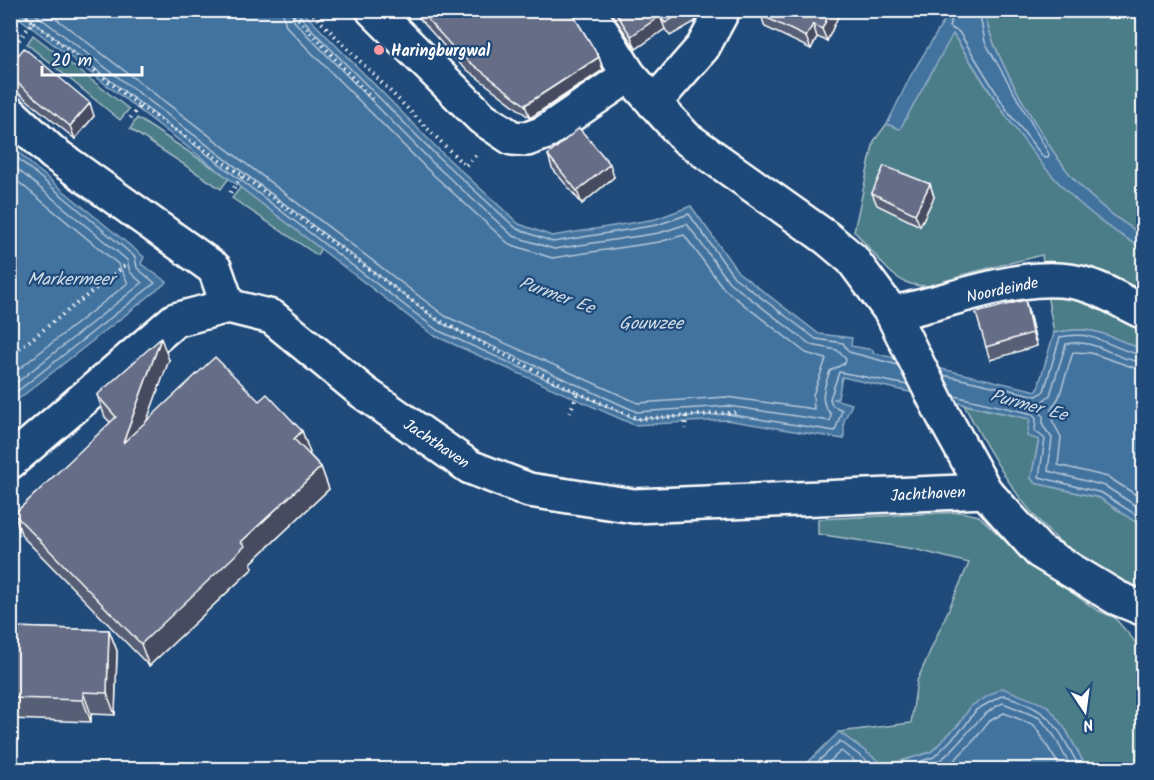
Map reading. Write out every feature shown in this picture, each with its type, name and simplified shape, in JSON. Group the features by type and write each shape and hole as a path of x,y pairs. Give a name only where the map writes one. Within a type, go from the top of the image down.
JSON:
{"street":[{"path":"373,10 482,118 512,138 527,139 544,133 629,75"},
{"path":"588,10 629,75 686,138 827,238 852,259 892,313 943,415 985,491 1039,551 1117,598 1143,609"},
{"path":"654,103 704,47 723,10"},
{"path":"10,113 52,153 215,269 228,306"},
{"name":"Noordeinde","path":"892,313 1017,284 1054,279 1091,286 1143,312"},
{"name":"Jachthaven","path":"10,462 175,320 228,306 272,317 363,392 470,467 529,490 634,506 985,491"}],"path":[{"path":"20,10 140,106 243,176 438,320 578,393 638,419 740,412"},
{"path":"290,10 372,99"},
{"path":"309,10 465,166 476,155"},
{"path":"19,40 33,22"},
{"path":"128,121 140,106"},
{"path":"230,193 243,176"},
{"path":"10,356 127,264"},
{"path":"570,412 578,393"},
{"path":"685,429 686,416"}],"green space":[{"path":"985,11 1143,11 1143,235 1096,202 1061,162 1007,72 996,48"},
{"path":"953,34 992,95 1035,154 1084,207 1112,229 1143,248 1143,296 1107,279 1070,266 1043,263 1042,255 961,275 962,282 923,286 910,284 889,271 854,231 874,141"},
{"path":"33,35 129,109 120,120 27,44"},
{"path":"137,118 229,178 221,189 130,129"},
{"path":"241,187 321,248 317,255 232,198"},
{"path":"1046,289 1072,292 1143,324 1143,350 1110,336 1090,331 1054,333"},
{"path":"964,405 1031,419 1039,439 1031,478 1035,483 1100,498 1143,527 1143,589 1093,566 1051,534 1003,473"},
{"path":"961,512 979,516 1020,555 1049,577 1097,610 1115,618 1143,651 1143,769 1087,769 1066,730 971,706 960,723 931,752 885,766 839,732 911,723 917,681 969,563 914,549 818,534 818,519"}],"water":[{"name":"Gouwzee","path":"10,11 302,11 442,153 519,224 552,236 656,219 691,206 738,272 819,334 852,338 851,346 873,350 873,353 1037,391 1054,333 1090,331 1110,336 1143,350 1143,527 1100,498 1035,483 1031,478 1039,440 1027,436 1030,419 842,377 838,398 833,399 852,404 844,421 844,439 726,420 634,425 433,335"},
{"path":"950,11 985,11 996,49 1020,97 1048,143 1072,177 1096,202 1143,235 1143,248 1082,206 1057,181 1013,126 953,34 900,129 887,124 911,75"},
{"name":"Markermeer","path":"11,144 32,165 144,257 141,264 167,282 11,405"},
{"path":"1002,688 1048,706 1066,730 1087,769 797,769 803,767 839,732 885,766 931,752 960,723 971,706"}],"building":[{"path":"419,10 570,10 599,57 525,105 458,53"},
{"path":"614,10 687,10 665,23 660,16 631,36"},
{"path":"762,10 831,10 822,29 813,24 806,37 761,15"},
{"path":"24,48 90,103 70,126 10,77 10,65"},
{"path":"579,128 610,164 577,191 548,155"},
{"path":"884,166 930,184 915,214 872,193"},
{"path":"1025,300 1032,333 986,347 976,313"},
{"path":"161,338 123,443 215,357 259,401 267,394 302,431 294,439 321,467 241,542 245,546 141,644 14,514 116,417 97,395"},
{"path":"10,627 109,630 107,693 83,692 83,700 10,698"}],"place":[{"name":"Haringburgwal","path":"379,50"}],"water label":[{"name":"Purmer Ee","path":"557,295"},
{"name":"Purmer Ee","path":"1029,405"}]}
